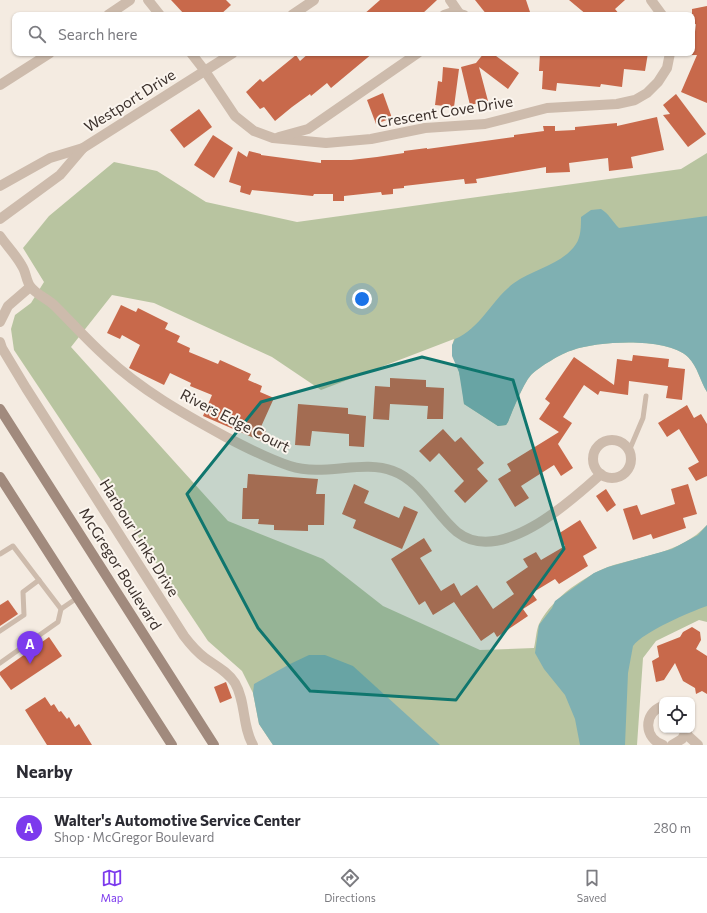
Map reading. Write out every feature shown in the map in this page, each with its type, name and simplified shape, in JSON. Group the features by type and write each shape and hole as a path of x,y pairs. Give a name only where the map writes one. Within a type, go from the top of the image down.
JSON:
{"main road":[{"name":"McGregor Boulevard","path":"0,409 214,745"},
{"path":"0,477 172,745"}],"street":[{"path":"112,12 130,0"},
{"path":"148,0 158,12"},
{"path":"296,12 314,0"},
{"path":"450,0 460,12"},
{"path":"651,0 660,12"},
{"path":"0,85 45,56"},
{"name":"Crescent Cove Drive","path":"193,56 235,116 254,131 273,138 326,143 356,142 409,130 486,124 547,108 617,104 635,100 647,93 658,82 667,68 669,56"},
{"name":"Westport Drive","path":"0,186 50,158 83,148 228,56"},
{"path":"273,138 308,129 360,91 413,56"},
{"name":"Westport Drive","path":"0,219 60,175 83,148"},
{"path":"0,236 24,267 30,287 8,306 0,322"},
{"name":"Rivers Edge Court","path":"30,287 53,303 106,358 132,379 204,425 255,452 291,467 320,470 359,468 392,470 403,476 426,496 457,532 469,538 484,542 503,540 522,532 574,497 601,474"},
{"name":"Harbour Links Drive","path":"0,342 2,348 26,388 184,636 205,658 228,674 236,684 241,698 245,726 253,745"},
{"path":"614,440 620,442 629,451 630,463 624,473 612,477 601,474 597,470 593,458 594,452 602,442 614,440"},
{"path":"659,707 655,709 651,714 647,727 653,739 663,745"},
{"path":"672,745 682,739 685,733"},
{"path":"687,733 698,745"}],"lane":[{"path":"629,451 643,418 646,396"},
{"path":"0,554 13,546 61,609"},
{"path":"0,631 24,615 24,592 39,580"},
{"path":"0,663 58,622 61,609 77,598"}],"highlighted area":[{"path":"422,357 513,380 564,549 456,700 310,691 258,628 187,494 261,402"}],"green space":[{"path":"707,153 707,392 697,370 691,361 688,357 678,351 665,346 649,344 599,344 563,354 531,375 518,397 508,422 506,425 498,426 464,404 460,376 452,353 454,339 321,390 272,357 154,303 112,295 71,347 228,521 323,559 383,606 480,650 534,648 538,627 545,614 562,595 571,588 603,569 673,548 696,535 707,525 707,622 699,620 656,641 643,658 637,745 273,745 259,724 253,693 242,671 208,641 14,350 11,329 15,315 31,303 44,282 23,248 49,216 114,162 157,171 206,202 297,222 681,169"}],"water":[{"path":"601,209 619,228 707,216 707,392 697,370 691,361 688,357 678,351 665,346 649,344 599,344 563,354 531,375 518,397 508,422 506,425 498,426 464,404 459,372 452,356 452,345 455,339 472,328 479,321 499,297 514,283 555,262 570,251 579,238 581,217 591,210"},
{"path":"707,525 707,606 656,629 633,646 628,673 625,745 580,745 575,719 565,695 544,669 535,653 539,625 552,608 555,601 594,573 608,567 672,549 698,535"},
{"path":"309,655 325,655 353,666 440,745 273,745 259,724 253,693 254,684"}],"building":[{"path":"171,0 226,0 231,5 223,12 182,12"},
{"path":"380,0 437,0 424,12 366,12"},
{"path":"475,0 526,0 530,12 485,12"},
{"path":"569,0 625,0 615,9 618,12 583,12"},
{"path":"707,6 707,103 681,92 697,55 695,55 695,12 692,12 692,9"},
{"path":"295,56 297,56 300,61 306,56 369,56 331,88 327,83 311,96 310,94 292,107 275,121 264,107 260,109 246,92 260,79 263,82"},
{"path":"482,56 496,56 519,73 508,89 479,67 488,101 470,105 461,67 476,63"},
{"path":"540,56 648,56 645,71 624,69 622,87 601,84 600,87 557,83 556,91 542,89 543,71 539,71"},
{"path":"443,67 459,69 454,107 435,105 438,81 442,82"},
{"path":"383,93 392,118 376,124 367,100"},
{"path":"676,94 706,134 688,147 663,115 670,114 663,105"},
{"path":"199,109 212,127 184,148 170,130"},
{"path":"657,117 664,150 631,157 633,168 609,171 608,158 569,163 570,172 546,173 546,167 476,179 477,183 465,184 464,179 404,186 404,188 393,189 393,194 382,195 381,192 344,196 344,201 333,201 333,194 314,194 313,196 252,190 250,195 240,192 241,186 229,182 238,151 247,157 249,151 261,155 321,163 321,160 351,160 377,157 404,153 404,151 514,137 514,135 544,131 543,126 555,126 555,131 575,130 575,127 617,123 617,126"},
{"path":"213,135 233,148 214,178 194,165"},
{"path":"121,305 136,312 138,308 168,323 165,329 180,336 177,342 190,348 189,352 218,364 220,360 251,374 248,380 262,386 260,392 274,398 260,429 266,431 261,441 203,416 212,395 190,386 191,383 170,373 164,385 129,368 140,345 122,335 120,339 107,333"},
{"path":"633,355 669,359 668,367 685,369 682,400 666,398 668,386 629,381 628,395 600,391 598,395 584,385 563,417 572,423 558,444 573,468 561,476 554,465 521,486 529,498 515,507 498,479 511,471 507,464 559,432 539,419 550,403 545,399 574,357 614,385 617,359 632,361"},
{"path":"390,378 426,380 426,387 444,388 443,419 427,419 428,406 390,404 389,420 373,419 375,386 390,387"},
{"path":"298,404 348,408 348,414 366,416 364,447 349,446 349,434 312,431 310,446 295,445"},
{"path":"687,405 694,418 701,414 707,424 707,476 696,481 688,468 699,462 679,429 667,437 658,423"},
{"path":"443,429 455,442 461,437 484,463 477,469 488,481 465,503 454,491 464,481 439,453 430,462 419,451"},
{"path":"248,474 318,479 316,494 325,494 324,525 308,525 308,531 274,530 274,525 258,524 259,519 242,519 243,488 247,488"},
{"path":"354,484 369,491 364,503 399,518 404,506 418,512 402,549 353,528 356,520 342,514"},
{"path":"688,484 697,514 683,518 686,528 653,539 651,534 633,540 623,509 637,505 641,515 675,504 671,489"},
{"path":"606,489 616,505 607,512 596,496"},
{"path":"580,520 597,548 583,556 588,566 559,584 555,579 532,593 537,600 523,609 528,616 497,637 494,632 481,641 454,602 433,615 425,601 419,605 391,559 424,538 432,551 420,558 441,591 454,583 461,596 477,585 493,609 514,594 506,582 528,567 523,559 536,552 541,560 565,546 558,534"},
{"path":"8,600 18,614 0,626 0,605"},
{"path":"692,627 700,632 701,640 696,649 707,656 707,694 702,691 696,694 695,688 683,681 675,663 664,680 656,682 652,661 659,657 657,646 680,637 683,632"},
{"path":"49,637 62,656 11,690 0,675 0,672"},
{"path":"226,682 232,698 220,703 214,687"},
{"path":"45,697 51,706 54,704 59,712 61,711 67,719 69,717 75,727 79,724 92,745 47,745 25,710"}],"place":[{"name":"Walter's Automotive Service Center","path":"30,664"}]}
